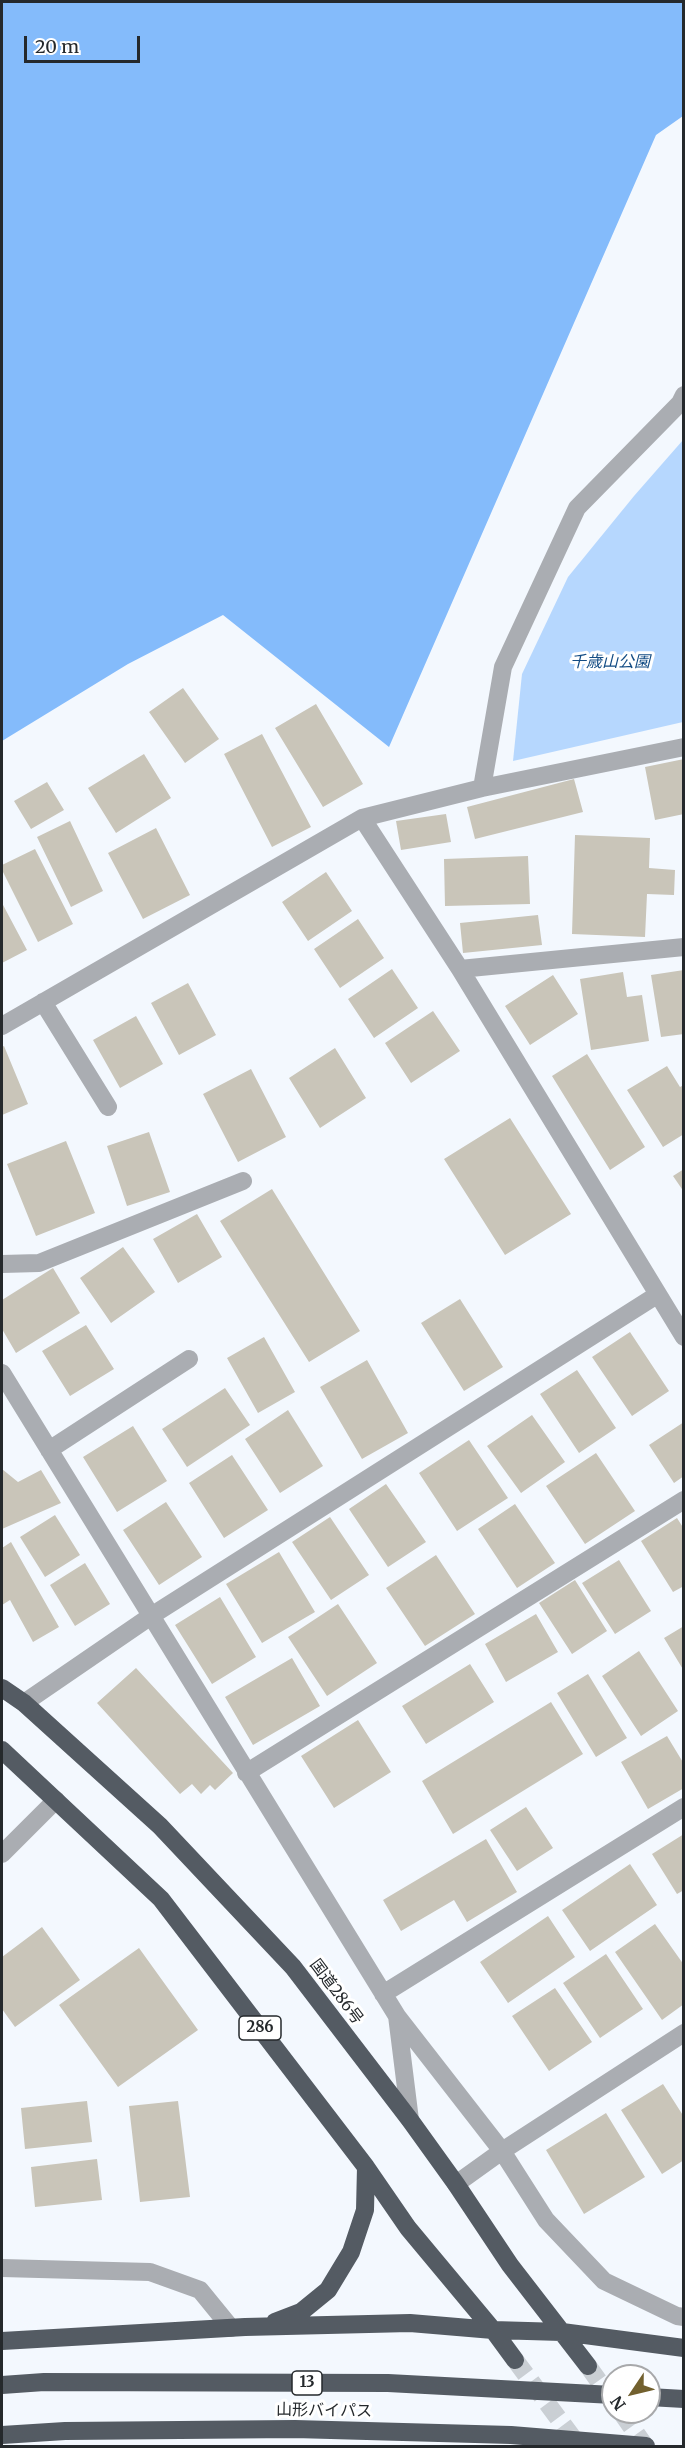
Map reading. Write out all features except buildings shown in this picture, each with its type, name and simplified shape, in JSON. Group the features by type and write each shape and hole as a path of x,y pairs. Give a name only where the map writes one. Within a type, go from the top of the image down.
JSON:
{"highway":[{"name":"国道286号","path":"2,1688 24,1703 160,1826 293,1967 410,2120 510,2265 588,2366"},
{"name":"286","path":"2,1750 161,1899 366,2167 408,2228 493,2330 515,2360"},
{"path":"260,2327 301,2312 328,2290 351,2252 365,2210 366,2167"},
{"path":"2,2341 231,2328 410,2323 493,2330 562,2332 684,2348"},
{"name":"山形バイパス","path":"2,2385 44,2382 388,2383 601,2394"},
{"path":"661,2398 684,2399"},
{"name":"山形バイパス","path":"2,2435 65,2431 295,2429 511,2435 646,2446"}],"street":[{"path":"482,788 503,666 578,508 680,403 684,395"},
{"path":"2,1026 362,819 482,788 684,747"},
{"path":"362,819 460,969 684,1337"},
{"path":"460,969 684,947"},
{"path":"43,1002 108,1107"},
{"path":"2,1264 39,1263 243,1181"},
{"path":"24,1703 151,1616 657,1295"},
{"path":"49,1450 189,1359"},
{"path":"2,1373 397,2016 502,2151 546,2220 603,2281 677,2316 684,2317"},
{"path":"246,1773 684,1500"},
{"path":"2,1854 56,1800"},
{"path":"383,1994 684,1807"},
{"path":"397,2016 410,2120"},
{"path":"456,2184 502,2151 684,2033"},
{"path":"2,2268 150,2272 200,2290 231,2328"}],"green space":[{"name":"千歳山公園","path":"683,440 683,722 513,761 522,674 568,577"}],"shaded area":[{"path":"2,2 683,2 683,116 656,135 389,747 223,615 128,664 2,741"}],"tunnel":[{"path":"515,2360 579,2446"},
{"path":"588,2366 601,2384"},
{"path":"629,2424 645,2446"}]}
